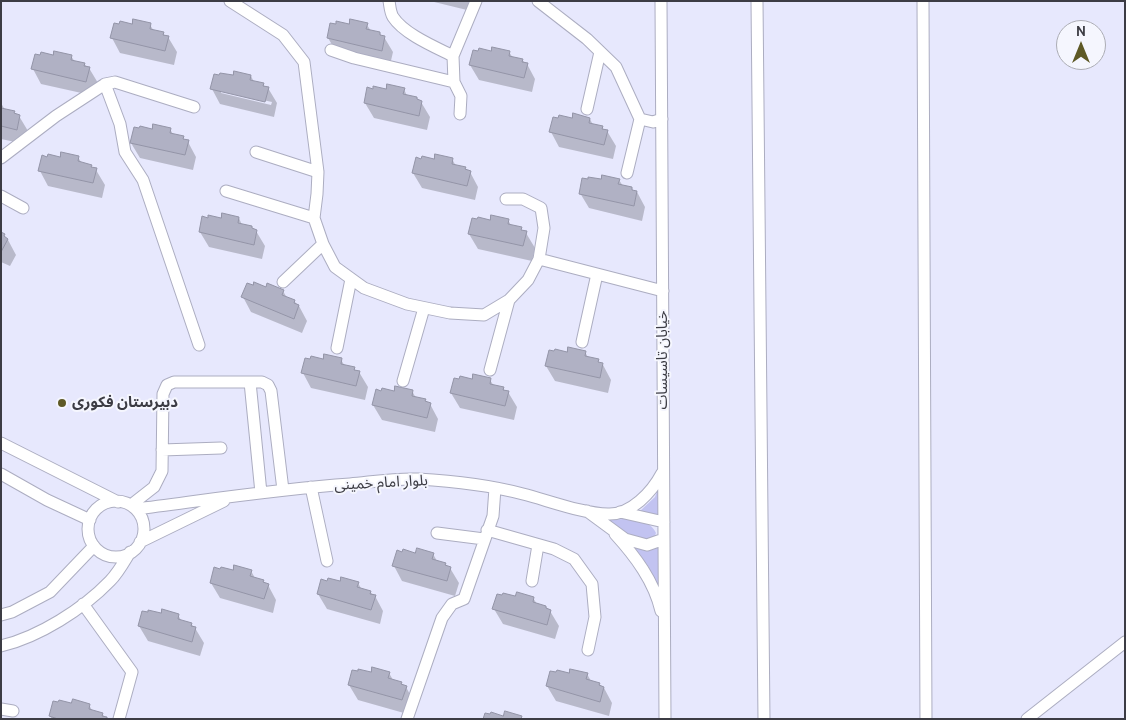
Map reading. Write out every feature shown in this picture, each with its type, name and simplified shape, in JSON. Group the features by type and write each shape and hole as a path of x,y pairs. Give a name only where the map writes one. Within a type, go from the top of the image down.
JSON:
{"street":[{"path":"230,1 283,35 304,62 318,172 314,218 323,244 335,267 351,279 364,288 407,304 450,313 484,316 509,300 528,280 539,259 544,228 541,208 523,199 506,199"},
{"path":"389,1 392,16 400,25 426,43 453,56"},
{"path":"460,114 461,96 454,82 453,56 476,1"},
{"path":"538,1 587,38 616,67 640,119 627,174"},
{"name":"خیابان تاسیسات","path":"661,1 665,719"},
{"path":"757,1 764,719"},
{"path":"923,1 926,719"},
{"path":"331,50 354,58 454,82"},
{"path":"587,109 600,52"},
{"path":"1,158 56,116 104,84 115,82 194,107"},
{"path":"104,84 120,124 125,152 143,180 199,346"},
{"path":"640,119 653,122 662,119"},
{"path":"256,152 318,172"},
{"path":"226,191 314,218"},
{"path":"1,196 23,208"},
{"path":"283,282 323,244"},
{"path":"539,259 663,291"},
{"path":"582,342 597,274"},
{"path":"336,348 351,279"},
{"path":"490,370 509,300"},
{"path":"403,382 424,308"},
{"path":"134,507 154,487 162,471 163,394 167,385 174,382 262,382 268,385 271,391 283,490"},
{"path":"250,382 261,492"},
{"path":"1,443 118,502 134,507 143,522 143,530 139,545 124,556 103,554 94,546 88,524 92,514 101,506 118,502"},
{"path":"162,450 221,448"},
{"path":"620,512 644,499 656,485 664,469"},
{"path":"1,474 46,500 90,520"},
{"name":"بلوار امام خمینی","path":"134,507 311,487 416,479 495,488 585,510 608,514 620,512 664,522"},
{"path":"311,487 327,561"},
{"path":"407,719 442,618 452,604 464,599 493,516 495,488"},
{"name":"بلوار امام خمینی","path":"140,542 234,497"},
{"path":"585,510 625,539 647,545 664,540"},
{"path":"437,533 485,535 538,545 574,559 592,584 595,617 588,650"},
{"path":"616,534 640,562 660,603 665,624"},
{"path":"532,580 538,545"},
{"path":"1,615 12,612 50,592 94,546"},
{"path":"1,646 17,642 49,626 83,604 111,580 130,552"},
{"path":"83,604 132,672 119,719"},
{"path":"1027,719 1125,642"},
{"path":"1,709 13,712"}],"shaded area":[{"path":"659,486 659,516 639,512 655,497"},
{"path":"631,519 646,523 656,533 654,538 640,539 599,520"},
{"path":"631,545 658,546 659,594 648,566"}],"building":[{"path":"133,19 151,23 150,29 164,32 163,35 169,36 165,51 110,38 114,23 119,24 120,21 132,24"},
{"path":"350,19 368,23 366,29 380,32 380,35 385,36 382,51 327,38 330,23 336,24 336,21 349,24"},
{"path":"492,47 510,51 509,56 523,59 522,62 528,63 524,78 469,65 473,50 478,51 479,48 491,51"},
{"path":"54,51 72,55 71,60 85,63 84,66 90,67 86,82 31,69 35,54 40,55 41,52 53,55"},
{"path":"234,71 251,75 250,80 264,83 263,86 269,87 265,102 210,89 214,74 233,75"},
{"path":"387,84 405,88 403,94 417,97 417,99 422,101 419,116 364,103 367,87 373,89 373,86 386,89"},
{"path":"1,108 15,111 14,113 20,115 17,130 1,126"},
{"path":"573,113 590,118 589,123 603,126 602,129 608,130 604,145 549,132 553,117 558,118 559,115 572,118"},
{"path":"153,124 171,128 170,133 184,136 183,139 189,140 185,155 130,143 134,127 139,128 140,126 152,129"},
{"path":"61,152 79,156 78,161 97,168 93,183 38,171 42,155 47,157 48,154 60,157"},
{"path":"435,154 453,158 452,164 466,167 465,169 471,171 467,186 412,173 416,157 421,159 422,156 434,159"},
{"path":"602,175 620,179 618,184 632,187 632,190 637,191 634,206 579,194 582,178 601,179"},
{"path":"222,213 239,217 238,223 252,226 252,228 257,230 254,245 199,232 202,216 208,218 208,215 221,218"},
{"path":"491,215 509,219 508,224 522,227 521,230 527,231 523,246 468,234 472,218 477,219 478,217 490,220"},
{"path":"1,232 8,239 1,252"},
{"path":"254,282 266,287 267,283 284,290 282,295 295,300 294,303 299,305 294,319 241,297 247,283 253,285"},
{"path":"568,347 586,351 585,356 599,359 598,362 603,363 600,378 545,366 549,350 554,351 555,349 567,352"},
{"path":"324,354 342,358 341,364 355,367 354,370 360,371 356,386 301,373 305,358 310,359 311,356 323,359"},
{"path":"473,374 491,378 490,384 504,387 503,390 509,391 505,406 450,393 454,378 459,379 460,376 472,379"},
{"path":"395,386 413,390 412,396 426,399 425,401 431,403 427,418 372,405 376,389 381,391 382,388 394,391"},
{"path":"417,548 434,553 432,559 446,563 445,565 451,567 447,581 392,566 397,550 402,552 403,549 415,553"},
{"path":"234,565 252,570 250,576 264,580 263,582 269,584 264,599 210,583 214,567 233,570"},
{"path":"341,577 359,582 357,587 371,591 370,594 376,595 371,610 317,594 321,579 327,581 328,578 340,581"},
{"path":"517,592 534,597 533,602 546,606 546,608 551,610 547,625 492,609 497,594 502,595 503,593 515,596"},
{"path":"162,609 179,614 178,619 192,623 191,626 196,627 192,642 138,626 142,611 148,612 148,610 161,613"},
{"path":"372,667 390,672 388,678 402,682 401,684 407,686 402,700 348,685 352,670 358,671 358,669 371,672"},
{"path":"570,669 588,673 586,679 600,683 599,685 604,687 600,702 546,686 550,671 556,672 557,670 569,673"},
{"path":"73,699 90,704 89,709 103,713 102,716 107,717 107,719 58,719 49,716 53,701 58,702 59,700 71,703"},
{"path":"505,711 522,716 521,719 483,719 485,713 490,714 491,712 503,716"}],"place":[{"name":"دبیرستان فکوری","path":"62,403"}]}
